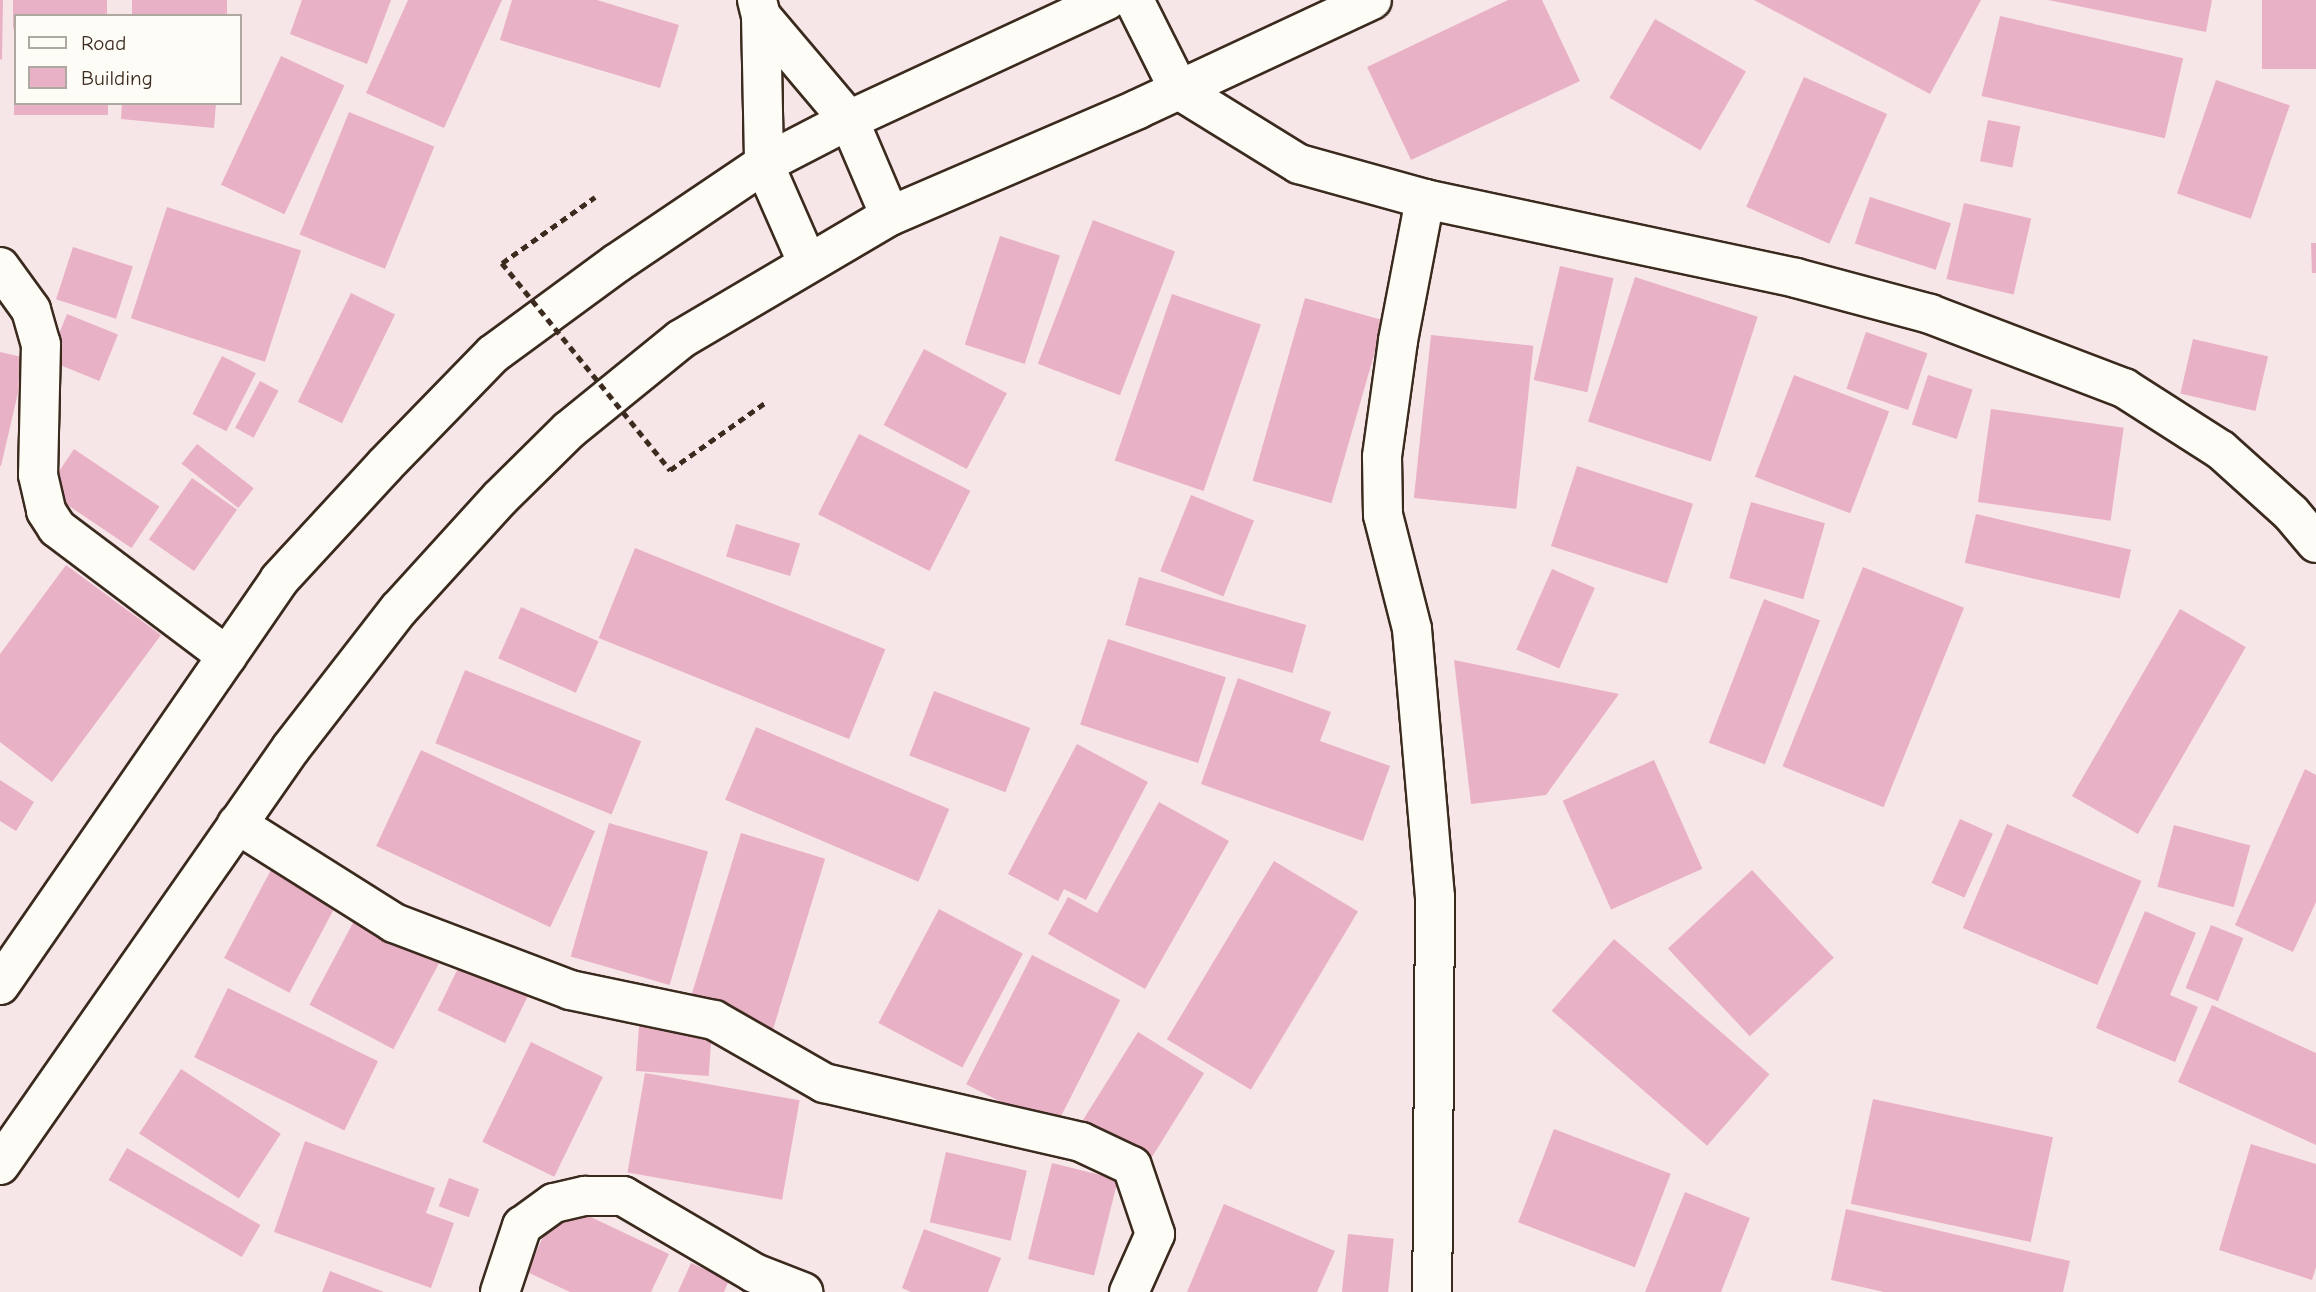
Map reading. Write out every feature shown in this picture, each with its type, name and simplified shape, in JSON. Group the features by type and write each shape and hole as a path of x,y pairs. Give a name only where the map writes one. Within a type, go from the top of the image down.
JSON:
{"main road":[{"path":"0,985 279,580 385,465 493,354 617,263 764,164 849,120 1107,0"},
{"path":"1133,0 1179,90 1299,164 1425,199 1796,278 1930,314 2124,388 2221,450 2291,513 2316,543"},
{"path":"0,1165 291,748 399,609 509,488 569,430 681,339 807,262 890,216 1179,90 1372,0"},
{"path":"759,8 849,120 890,216"},
{"path":"759,8 764,164 807,262"},
{"path":"1425,199 1398,341 1382,457 1383,514 1412,629 1435,897 1432,1292"},
{"path":"0,267 31,310 41,344 38,475 46,511 57,528 227,656"},
{"path":"237,824 394,923 570,989 714,1020 824,1083 1081,1142 1132,1166 1155,1234 1129,1292"},
{"path":"500,1292 522,1226 554,1203 598,1196 623,1196 754,1273 803,1292"}],"path":[{"path":"595,197 502,263 670,470 766,402"}],"building":[{"path":"0,0 3,0 2,60 0,59"},
{"path":"13,0 107,0 107,14 14,14 13,31"},
{"path":"132,0 227,0 227,14 132,14"},
{"path":"302,0 391,0 367,64 290,34"},
{"path":"408,0 502,0 444,128 366,93"},
{"path":"512,0 597,0 679,25 660,88 500,40"},
{"path":"1508,0 1542,0 1580,81 1411,160 1367,67"},
{"path":"1754,0 1981,0 1930,94"},
{"path":"2048,0 2212,0 2206,32"},
{"path":"2262,0 2316,0 2316,69 2262,69"},
{"path":"2000,16 2183,58 2165,138 1982,96"},
{"path":"1655,19 1746,72 1700,150 1610,98"},
{"path":"281,56 344,86 284,214 221,185"},
{"path":"1804,77 1887,114 1829,244 1746,207"},
{"path":"2216,80 2290,105 2251,219 2177,193"},
{"path":"14,105 108,105 108,115 14,115"},
{"path":"122,105 216,105 214,128 121,119"},
{"path":"349,112 434,146 385,269 300,234"},
{"path":"1988,120 2020,126 2012,168 1980,161"},
{"path":"1870,197 1951,223 1936,270 1855,244"},
{"path":"1964,203 2031,219 2014,295 1946,279"},
{"path":"167,207 301,251 265,362 131,318"},
{"path":"1093,220 1175,252 1120,395 1038,364"},
{"path":"1000,236 1060,255 1025,364 965,344"},
{"path":"2311,243 2316,243 2316,273 2312,273"},
{"path":"73,247 133,266 116,319 56,299"},
{"path":"1560,266 1614,278 1587,392 1534,380"},
{"path":"1635,277 1758,317 1711,461 1588,422"},
{"path":"351,293 395,314 342,423 298,402"},
{"path":"1172,294 1261,325 1204,491 1115,460"},
{"path":"1305,298 1384,321 1331,503 1253,481"},
{"path":"67,314 118,335 99,381 48,360"},
{"path":"1866,332 1927,353 1908,410 1846,389"},
{"path":"1431,335 1533,346 1516,509 1414,498"},
{"path":"2193,339 2268,356 2255,411 2180,394"},
{"path":"924,349 1007,393 967,469 884,425"},
{"path":"0,352 26,358 1,466 0,466"},
{"path":"222,356 256,373 226,431 192,414"},
{"path":"1794,375 1889,412 1850,513 1755,477"},
{"path":"1928,375 1973,390 1957,439 1912,424"},
{"path":"260,381 279,391 254,438 235,428"},
{"path":"1991,409 2124,428 2111,521 1978,502"},
{"path":"859,434 970,491 930,571 818,514"},
{"path":"197,444 254,488 238,508 182,464"},
{"path":"74,449 159,507 131,548 46,490"},
{"path":"1577,466 1693,504 1667,584 1551,546"},
{"path":"192,478 237,510 194,571 149,539"},
{"path":"1191,495 1254,520 1223,597 1160,571"},
{"path":"1751,502 1825,523 1803,599 1729,578"},
{"path":"1976,514 2131,550 2120,598 1965,563"},
{"path":"736,524 800,544 790,576 726,557"},
{"path":"635,548 885,649 849,739 599,638"},
{"path":"66,565 161,635 52,782 0,742 0,654"},
{"path":"1863,567 1964,608 1884,807 1782,766"},
{"path":"1552,569 1595,588 1559,669 1516,649"},
{"path":"1139,577 1306,625 1292,673 1125,625"},
{"path":"1764,599 1820,621 1765,764 1709,743"},
{"path":"521,607 599,642 576,693 498,658"},
{"path":"2180,609 2246,647 2138,834 2072,796"},
{"path":"1108,639 1226,677 1198,763 1080,725"},
{"path":"1454,660 1619,694 1546,795 1471,804"},
{"path":"465,670 641,741 612,814 435,743"},
{"path":"1238,678 1331,712 1320,741 1390,766 1363,841 1201,784"},
{"path":"934,691 1030,728 1005,792 909,755"},
{"path":"756,727 949,809 918,882 725,800"},
{"path":"1077,744 1148,782 1086,900 1064,889 1058,901 1008,874"},
{"path":"421,750 595,831 550,927 376,846"},
{"path":"1654,760 1702,869 1611,909 1563,801"},
{"path":"2305,769 2316,775 2316,902 2293,952 2235,925"},
{"path":"0,780 34,802 16,831 0,821"},
{"path":"1159,802 1229,841 1145,989 1048,934 1068,897 1097,913"},
{"path":"1960,819 1993,834 1964,898 1932,883"},
{"path":"609,823 708,851 670,985 571,957"},
{"path":"2007,824 2141,881 2097,985 1963,928"},
{"path":"2174,825 2250,845 2234,907 2157,887"},
{"path":"741,833 825,859 773,1030 689,1004"},
{"path":"1274,861 1358,911 1251,1090 1167,1039"},
{"path":"272,868 337,903 289,993 224,958"},
{"path":"1752,870 1834,958 1750,1036 1668,948"},
{"path":"939,909 1023,954 962,1068 878,1023"},
{"path":"2145,911 2196,933 2170,995 2198,1007 2175,1062 2096,1028"},
{"path":"355,919 439,964 393,1049 309,1005"},
{"path":"2211,925 2243,938 2218,1001 2186,988"},
{"path":"1614,939 1769,1074 1707,1146 1552,1011"},
{"path":"1032,955 1120,1000 1054,1129 966,1084"},
{"path":"463,958 530,991 505,1043 438,1010"},
{"path":"228,988 378,1061 344,1130 194,1057"},
{"path":"2212,1005 2316,1053 2316,1145 2178,1082"},
{"path":"639,1026 712,1031 709,1076 636,1071"},
{"path":"1138,1032 1204,1073 1149,1162 1082,1121"},
{"path":"531,1042 603,1077 554,1177 482,1142"},
{"path":"181,1069 281,1134 239,1198 139,1134"},
{"path":"645,1073 800,1100 782,1200 627,1172"},
{"path":"1873,1099 2053,1137 2031,1242 1851,1204"},
{"path":"1554,1129 1671,1174 1635,1267 1518,1222"},
{"path":"305,1141 435,1188 426,1213 454,1223 431,1288 274,1232"},
{"path":"2251,1144 2316,1164 2316,1267 2312,1280 2219,1250"},
{"path":"127,1148 260,1225 242,1257 108,1180"},
{"path":"946,1152 1027,1171 1011,1241 930,1222"},
{"path":"1052,1163 1118,1179 1094,1276 1028,1259"},
{"path":"449,1178 479,1189 469,1217 439,1206"},
{"path":"1685,1192 1750,1218 1721,1292 1645,1292"},
{"path":"559,1202 669,1254 651,1292 570,1292 527,1272"},
{"path":"1224,1204 1335,1251 1317,1292 1187,1292"},
{"path":"1846,1209 2070,1261 2063,1292 1884,1292 1831,1280"},
{"path":"924,1229 1001,1258 988,1292 911,1292 902,1288"},
{"path":"1348,1234 1394,1239 1388,1292 1342,1292"},
{"path":"691,1263 729,1280 724,1292 678,1292"},
{"path":"330,1271 384,1292 322,1292"}]}
